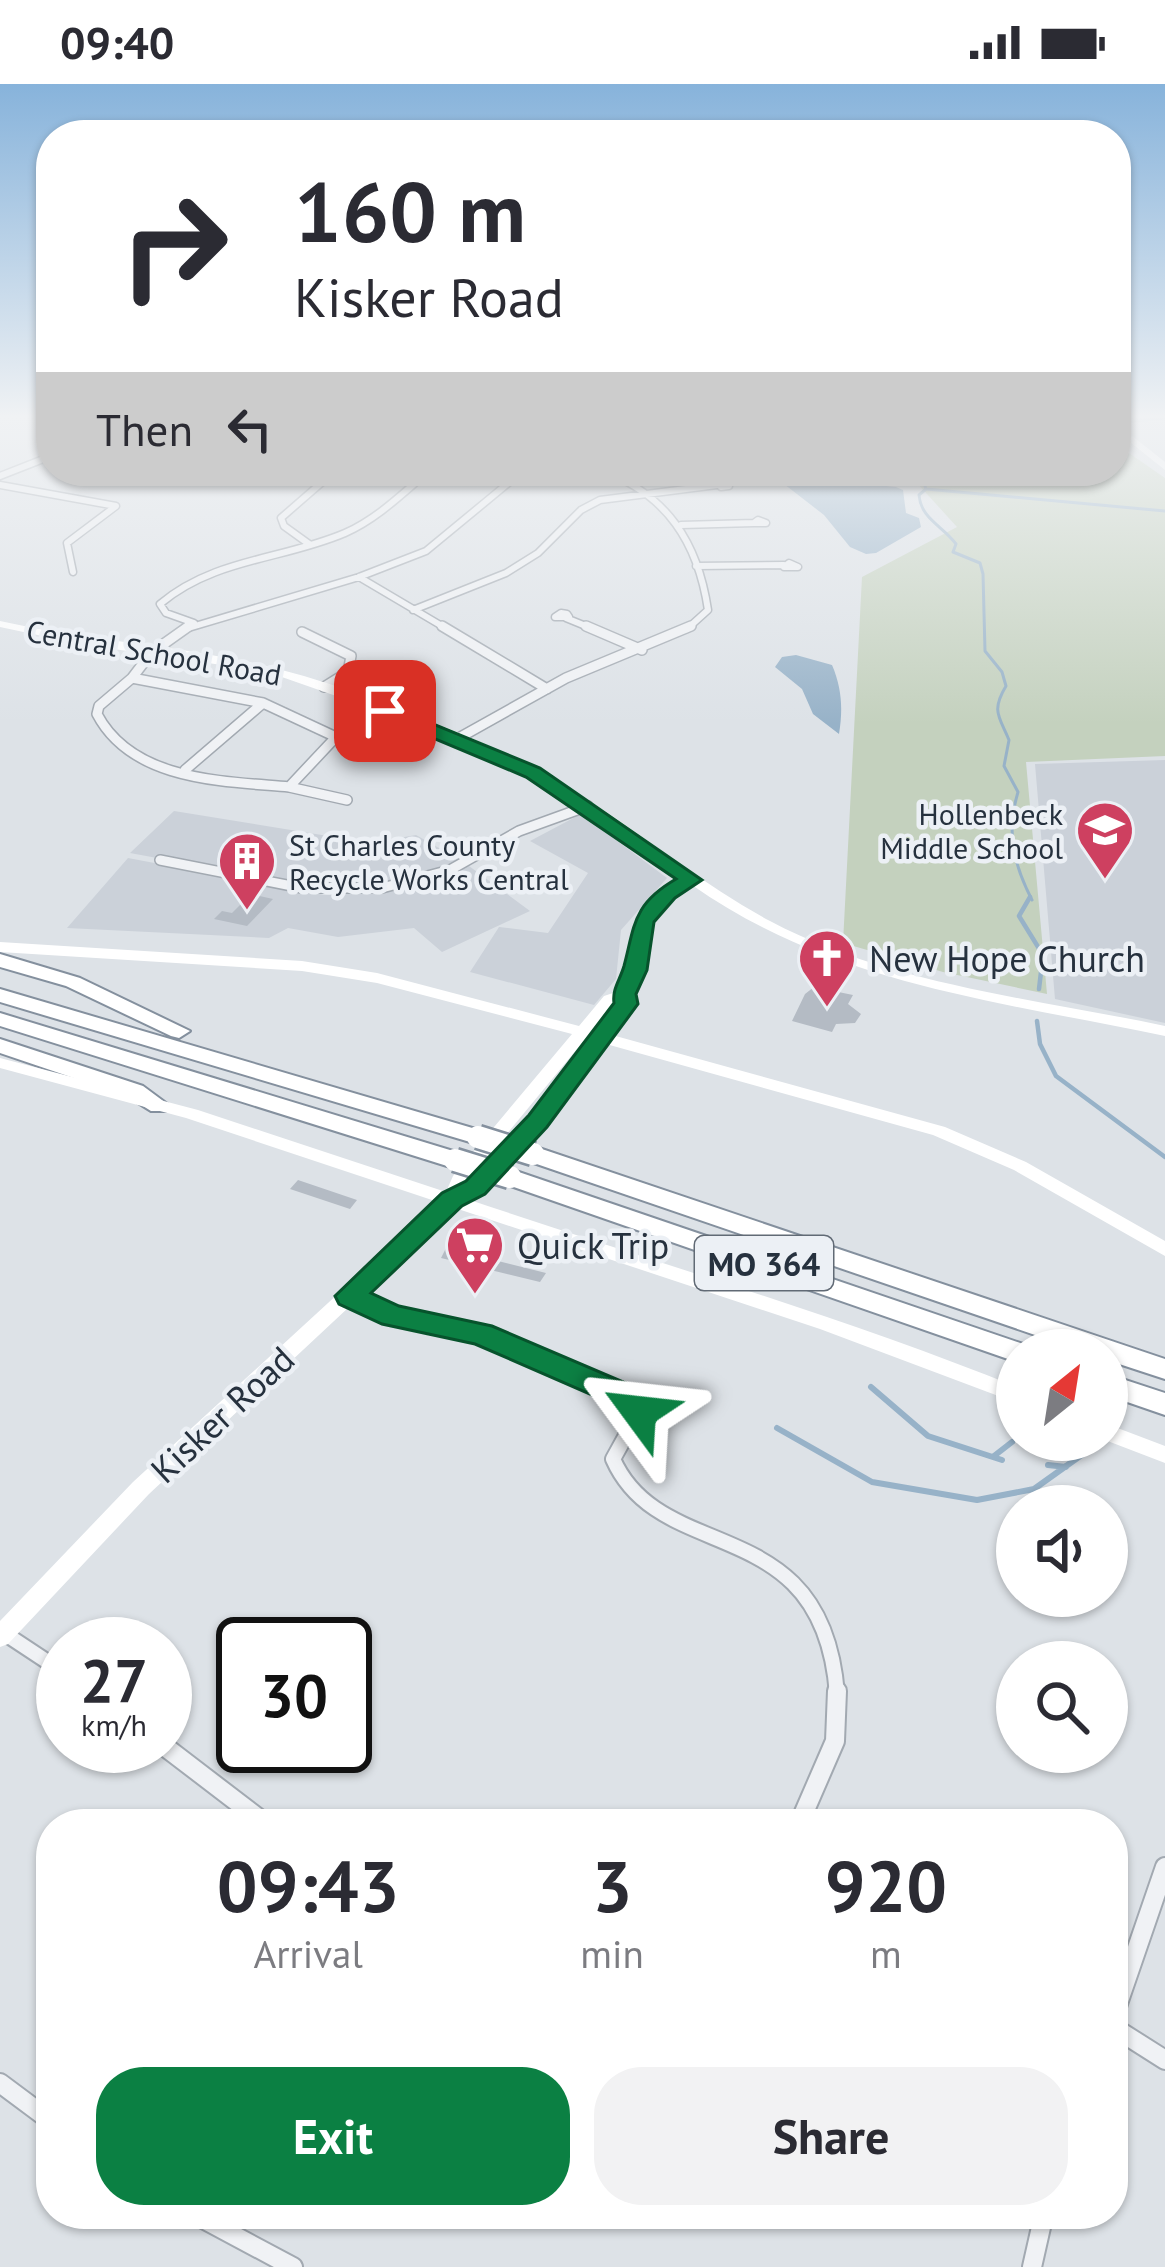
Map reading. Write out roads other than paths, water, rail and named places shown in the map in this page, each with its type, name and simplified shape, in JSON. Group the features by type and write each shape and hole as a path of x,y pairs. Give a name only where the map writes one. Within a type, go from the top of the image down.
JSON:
{"highway":[{"path":"0,960 74,982 309,1084"},
{"name":"MO 364","path":"0,995 532,1154 1165,1366"},
{"name":"MO 364","path":"0,1019 510,1178 996,1345"},
{"path":"0,1046 135,1091 159,1106"},
{"path":"1128,1391 1165,1404"}],"main road":[{"name":"Central School Road","path":"0,624 242,662 324,687 533,772 691,880 776,931 868,968 1165,1031"},
{"name":"Kisker Road","path":"2,1635 142,1488 452,1200 476,1188 538,1121 626,1004 624,994 635,970 643,920 667,893 691,880"},
{"path":"0,946 340,971 604,1035 939,1131 1020,1166 1165,1249"},
{"name":"Kisker Road","path":"452,1200 459,1180 583,1030 610,999 624,994"},
{"path":"0,1063 159,1106 452,1200 858,1334 996,1387"},
{"path":"1128,1441 1165,1456"}],"street":[{"path":"73,572 67,542 97,520"},
{"path":"281,520 309,544"},
{"path":"194,623 166,613 160,604 213,570 309,544 370,520"},
{"path":"347,800 129,757 98,722 99,706 157,650 194,623 359,577 439,544 467,520"},
{"path":"413,610 506,574 573,520"},
{"path":"457,739 547,689 703,620 707,597 676,520"},
{"path":"681,525 754,523"},
{"path":"696,566 784,565"},
{"path":"359,577 547,689"},
{"path":"566,618 642,650"},
{"path":"302,632 351,656 348,672 324,687"},
{"path":"132,678 263,703 336,737 289,788"},
{"path":"185,770 263,703"},
{"path":"160,860 318,890 382,888 450,870 519,831 588,806"},
{"path":"350,1296 393,1316 481,1334 637,1406 639,1412 613,1460 621,1481 668,1514 776,1566 800,1588 825,1633 835,1684 837,1732 805,1809"},
{"path":"2,1635 36,1656"},
{"path":"192,1767 246,1809"},
{"path":"1128,1974 1165,1867"},
{"path":"1128,2037 1165,2060"},
{"path":"0,2083 36,2110"},
{"path":"222,2229 293,2267"},
{"path":"1032,2267 1041,2229"}],"water":[{"path":"828,520 919,520 921,527 876,553 850,547"},
{"path":"796,655 832,665 841,699 839,734 813,714 802,689 775,667 782,657"}],"waterway":[{"path":"932,520 956,544 953,552 980,563 983,574 985,651 1002,672 1006,686 998,708 1009,740 1004,766 1018,792 1013,847 1032,900"},
{"path":"1030,897 1019,916 1043,955 1039,989"},
{"path":"1037,1021 1040,1044 1056,1076 1165,1157"},
{"path":"871,1387 928,1436 996,1458"},
{"path":"777,1428 872,1482 977,1500 1034,1489 1065,1467"},
{"path":"1065,1467 1073,1461"},
{"path":"1048,1465 1065,1467"}],"place":[{"name":"Hollenbeck Middle School","path":"1105,881"},
{"name":"St Charles County Recycle Works Central","path":"247,912"},
{"name":"New Hope Church","path":"827,1009"},
{"name":"Quick Trip","path":"475,1296"}]}
